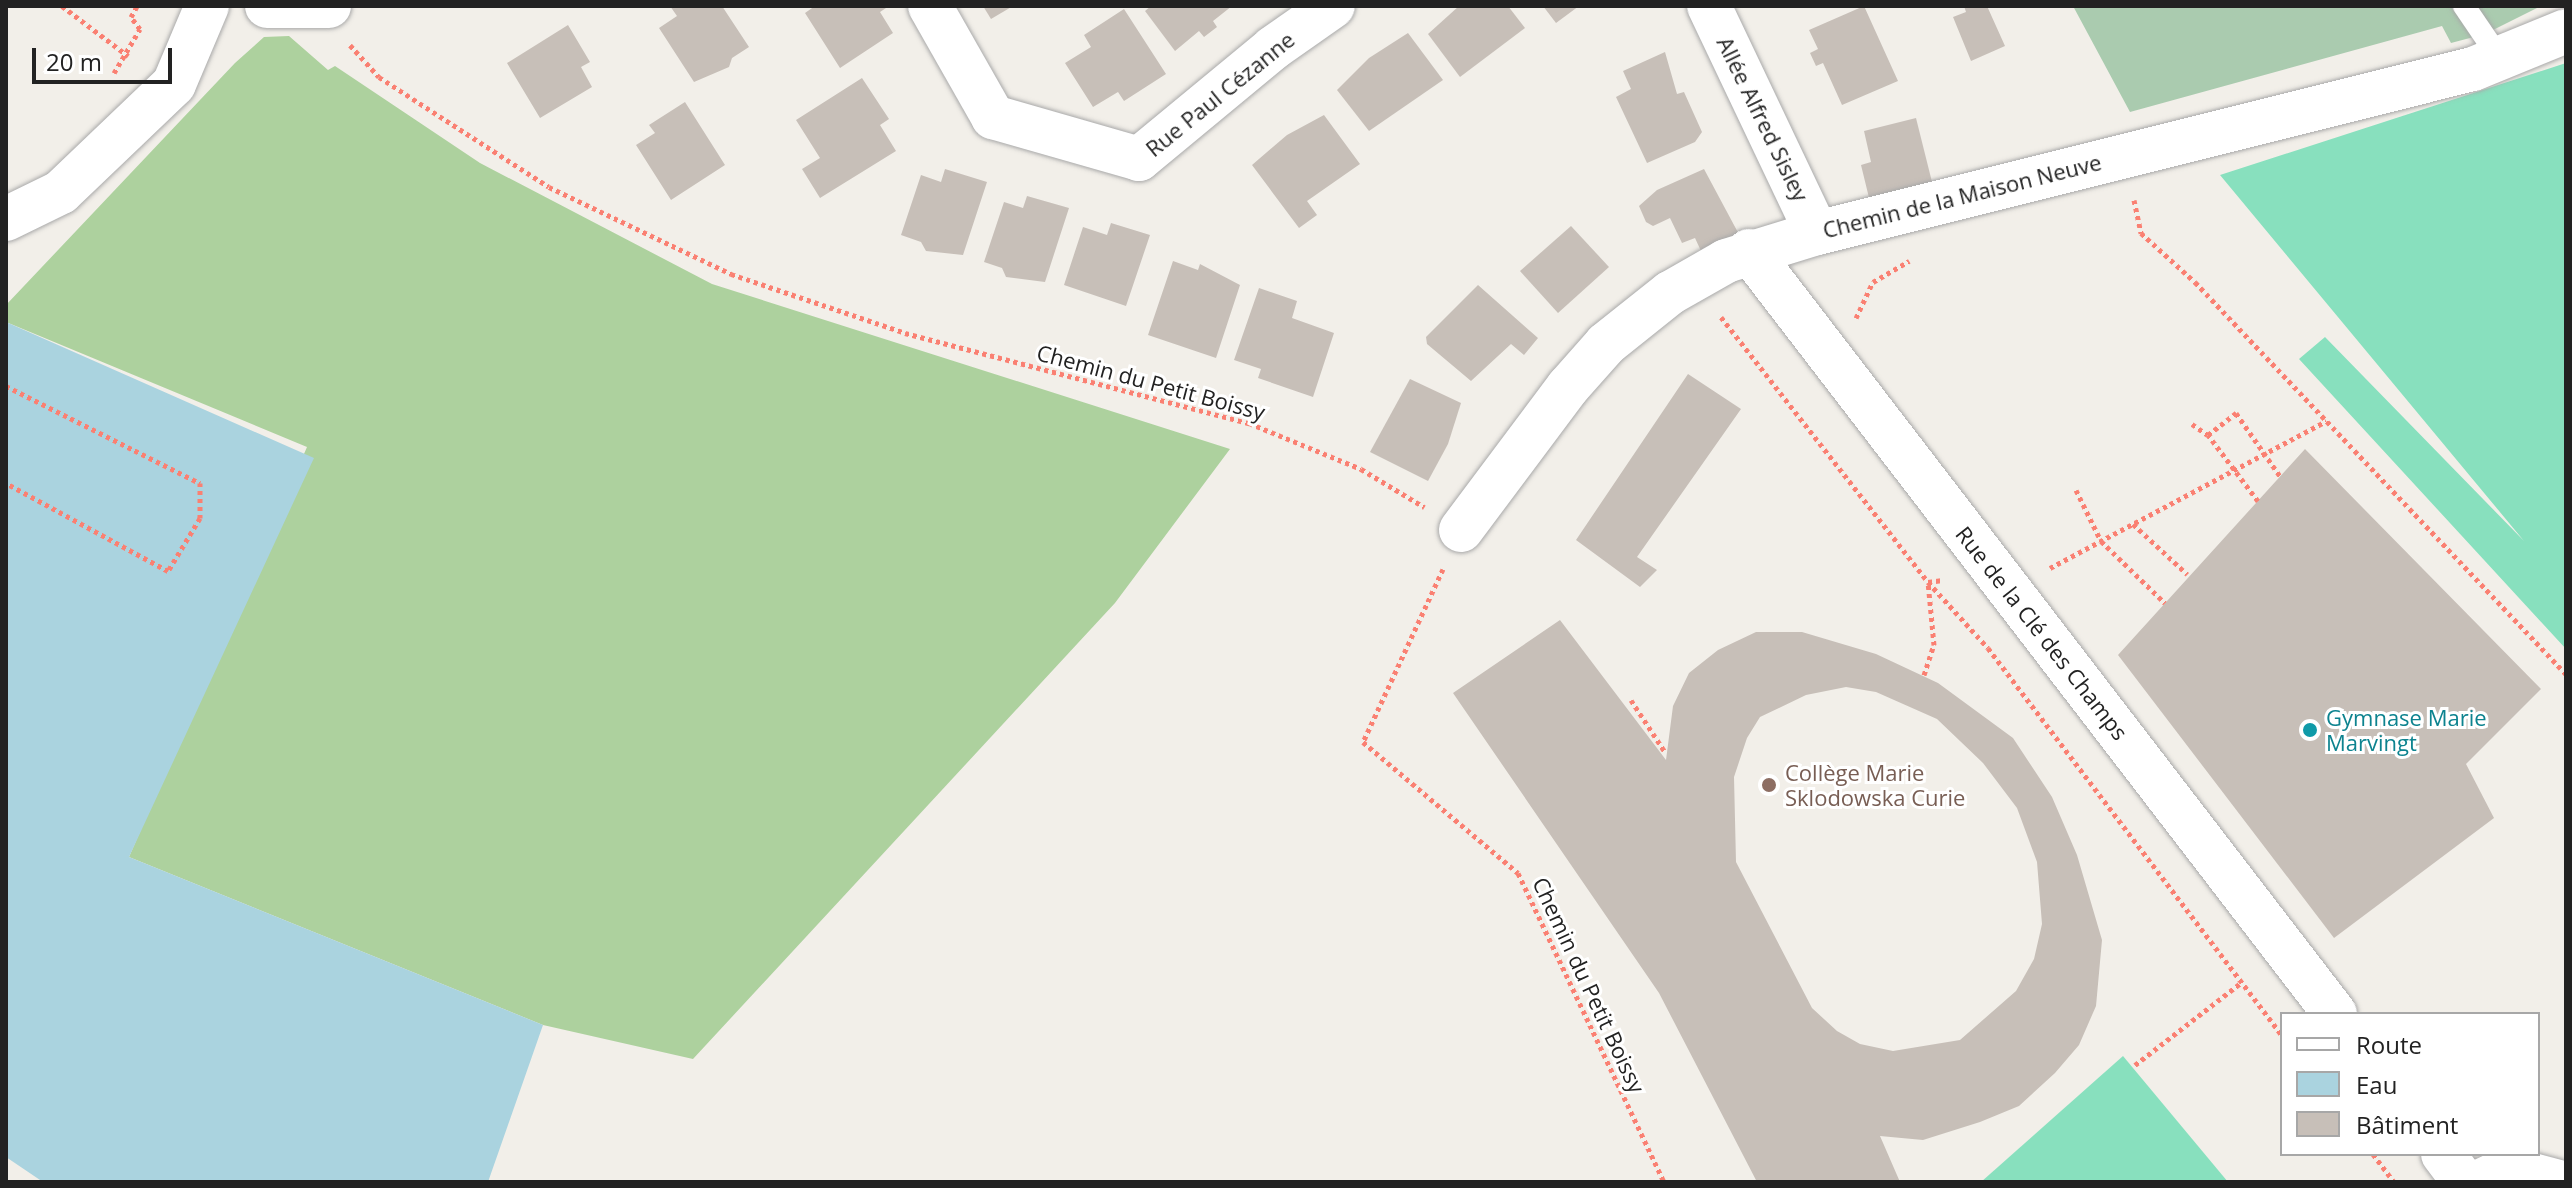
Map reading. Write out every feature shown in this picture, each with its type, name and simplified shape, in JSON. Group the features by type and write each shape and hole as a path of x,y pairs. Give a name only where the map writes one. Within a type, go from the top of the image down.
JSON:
{"street":[{"path":"6,219 61,192 170,88 207,6"},
{"path":"267,6 324,7"},
{"name":"Rue Paul Cézanne","path":"930,6 993,117 1139,159 1273,48 1333,6"},
{"name":"Allée Alfred Sisley","path":"1709,6 1817,233"},
{"name":"Chemin de la Maison Neuve","path":"1461,530 1576,377 1606,344 1670,293 1749,251 2500,59 2566,31"},
{"name":"Rue de la Clé des Champs","path":"1749,251 2333,1012"},
{"path":"2444,1156 2464,1182"},
{"path":"2479,1182 2496,1174 2525,1173 2558,1182"}],"lane":[{"path":"2470,8 2500,59"}],"path":[{"path":"62,6 170,88"},
{"path":"105,83 127,56 140,29 131,17 137,6"},
{"name":"Chemin du Petit Boissy","path":"324,7 379,77 549,187 731,274 905,333 1249,423 1361,469 1461,530 1363,742 1518,873 1664,1182"},
{"path":"2109,159 2134,198 2141,233 2326,421 2566,674"},
{"path":"1670,293 1694,323 1715,309 1928,582 1988,648 2280,1032"},
{"path":"6,386 200,483 200,518 168,571 6,483"},
{"path":"2208,435 2236,413 2280,476"},
{"path":"2044,571 2326,421"},
{"path":"2192,424 2208,435 2232,472 2258,501"},
{"path":"2076,490 2101,541 2165,603"},
{"path":"2133,524 2187,574"},
{"path":"1928,582 1957,579 1977,550"},
{"path":"1924,675 1934,645 1928,582"},
{"path":"1631,700 1665,752"},
{"path":"2135,1065 2242,982"},
{"path":"2374,1156 2394,1182"}],"green space":[{"path":"2073,6 2541,6 2485,34 2451,43 2442,26 2130,112"},
{"path":"289,36 328,70 335,66 480,163 712,284 1230,449 1115,603 693,1059 543,1025 129,857 307,447 6,322 6,305 235,63 264,37"},
{"path":"2566,63 2566,649 2299,359 2325,337 2524,541 2220,175"},
{"path":"2123,1056 2228,1182 1981,1182"}],"water":[{"path":"6,322 314,458 129,857 543,1025 488,1182 43,1182 6,1157"}],"building":[{"path":"670,6 722,6 749,47 732,58 729,67 694,82 659,28 677,16"},
{"path":"815,6 889,6 880,12 893,33 840,68 805,13"},
{"path":"983,6 1013,6 991,19"},
{"path":"1151,6 1232,6 1213,21 1217,27 1204,37 1199,31 1175,51 1145,11"},
{"path":"1459,6 1508,6 1525,28 1460,77 1428,34"},
{"path":"1543,6 1579,6 1556,23"},
{"path":"1864,6 1898,81 1842,105 1823,63 1816,66 1810,53 1818,49 1809,30"},
{"path":"1964,6 1987,6 2005,46 1971,61 1953,17 1966,12"},
{"path":"1124,9 1166,74 1124,101 1118,92 1093,107 1065,63 1091,47 1084,35"},
{"path":"568,25 590,62 581,67 592,87 540,118 507,63"},
{"path":"1408,33 1443,80 1369,131 1337,90 1369,58"},
{"path":"1665,52 1677,94 1684,92 1702,132 1695,142 1647,163 1616,97 1631,89 1623,71"},
{"path":"862,78 889,119 880,125 896,151 820,198 802,169 820,158 796,120"},
{"path":"685,102 725,165 671,200 636,145 655,133 649,125"},
{"path":"1324,115 1360,164 1307,201 1317,215 1299,228 1252,165 1287,135"},
{"path":"1916,118 1934,190 1871,206 1861,165 1871,162 1864,131"},
{"path":"945,169 987,182 963,255 926,251 921,242 901,235 921,175 941,182"},
{"path":"1704,169 1742,240 1701,251 1695,238 1682,243 1670,218 1653,226 1646,222 1639,206 1657,190"},
{"path":"1027,196 1069,208 1045,282 1006,277 1002,268 984,262 1004,202 1023,208"},
{"path":"1111,223 1150,235 1126,306 1064,285 1083,227 1107,235"},
{"path":"1571,226 1609,267 1558,313 1520,271"},
{"path":"1173,261 1198,270 1200,264 1240,285 1216,358 1148,335"},
{"path":"1478,285 1538,338 1524,355 1511,344 1471,381 1427,344 1426,337"},
{"path":"1259,288 1297,301 1292,318 1334,333 1313,397 1258,378 1261,369 1234,360"},
{"path":"1688,374 1741,409 1637,557 1657,570 1640,587 1576,540"},
{"path":"1410,379 1461,403 1448,444 1428,481 1370,452"},
{"path":"2305,449 2541,689 2466,764 2494,818 2334,938 2118,655"},
{"path":"1560,620 1666,760 1673,706 1689,673 1718,650 1756,632 1802,632 1876,654 1938,683 2013,738 2052,797 2077,855 2102,940 2096,1006 2079,1045 2055,1073 2019,1106 1923,1140 1880,1136 1900,1182 1757,1182 1659,993 1453,693","holes":["1846,687 1876,692 1937,719 1983,763 2017,808 2037,862 2042,924 2034,959 2016,991 1960,1040 1893,1051 1860,1044 1837,1031 1812,1008 1736,862 1734,777 1747,738 1760,717 1806,695"]}],"place":[{"name":"Gymnase Marie Marvingt","path":"2310,730"},
{"name":"Collège Marie Sklodowska Curie","path":"1769,785"}]}
